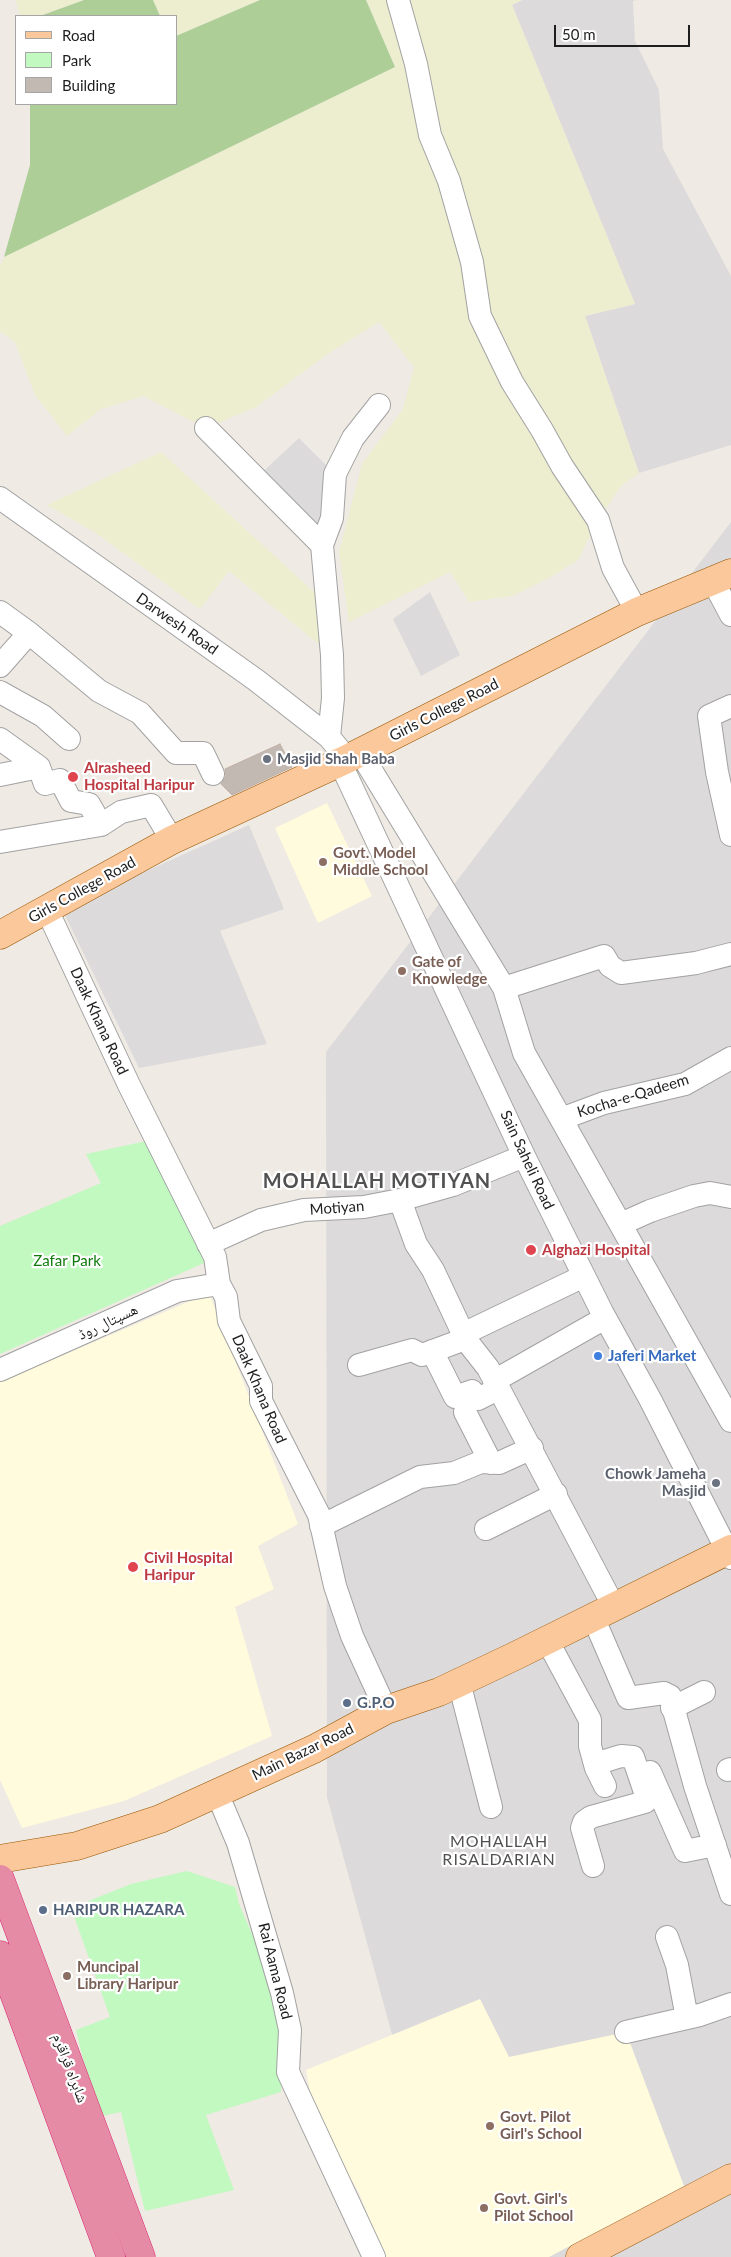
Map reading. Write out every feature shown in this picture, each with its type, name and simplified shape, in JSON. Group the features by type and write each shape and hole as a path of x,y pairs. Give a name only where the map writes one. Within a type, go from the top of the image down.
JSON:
{"highway":[{"name":"شاہراہ قراقرم","path":"0,1879 141,2257"},
{"name":"شاہراہ قراقرم","path":"0,1955 111,2257"}],"main road":[{"name":"Girls College Road","path":"0,935 172,840 349,758 637,612 722,577"},
{"name":"Main Bazar Road","path":"0,1859 39,1854 104,1839 146,1825 314,1749 386,1710 439,1692 729,1553"},
{"path":"595,2253 731,2178"}],"street":[{"path":"398,0 416,64 430,135 449,181 472,262 480,316 512,382 562,466 598,520 613,568 637,612"},
{"path":"329,737 333,698 332,655 322,545 332,518 335,474 353,438 379,405"},
{"path":"206,428 322,545"},
{"name":"Darwesh Road","path":"0,498 256,680 329,737 349,758"},
{"path":"722,577 731,615"},
{"path":"0,613 29,633 99,691 140,713 176,753 203,753 213,774"},
{"path":"0,666 29,633"},
{"path":"0,692 43,716 70,739"},
{"path":"731,706 710,716 717,772 731,830"},
{"path":"0,740 39,767 45,784 60,780 71,801 89,804 101,825"},
{"path":"349,758 504,988 524,1053 731,1421"},
{"name":"Sain Saheli Road","path":"349,758 524,1156 605,1318 650,1399 729,1553"},
{"path":"0,775 39,767"},
{"path":"0,842 101,825 121,812 151,805 172,840"},
{"name":"Daak Khana Road","path":"47,910 129,1085 215,1257 219,1284 226,1297 229,1321 262,1386 262,1400 319,1515 335,1586 352,1636 386,1710"},
{"path":"504,988 604,956 610,966 621,973 696,963 731,954"},
{"name":"Kocha-e-Qadeem","path":"561,1119 604,1102 685,1084 731,1058"},
{"name":"Motiyan","path":"208,1244 261,1220 304,1210 364,1207 400,1200 453,1185 524,1156"},
{"path":"621,1224 650,1211 694,1196 710,1193 731,1197"},
{"path":"400,1200 416,1244 433,1270 463,1334 488,1368 556,1494 604,1612 628,1698 664,1693 670,1696 672,1708 721,1849 731,1894"},
{"path":"359,1365 412,1350 422,1355 457,1342 463,1334 584,1276"},
{"name":"ھسپتال روڈ","path":"0,1370 177,1291 219,1284"},
{"path":"432,1351 456,1397 472,1392 478,1400 496,1385 605,1318"},
{"path":"466,1412 490,1463"},
{"path":"322,1526 420,1477 454,1472 481,1462 499,1464 532,1448"},
{"path":"486,1529 556,1494"},
{"path":"547,1640 590,1720 590,1746 595,1764 605,1786"},
{"path":"459,1682 491,1807"},
{"path":"672,1708 704,1692"},
{"path":"593,1866 582,1828 584,1822 591,1817 646,1800 635,1759 629,1755 621,1756 595,1764"},
{"path":"635,1759 640,1756 643,1758 685,1851 721,1849"},
{"name":"Rai Aama Road","path":"217,1793 238,1843 282,1993 290,2030 288,2072 374,2257"},
{"path":"667,1938 677,1965 687,2018"},
{"path":"626,2032 687,2018 731,2005"}],"shaded area":[{"path":"522,0 637,0 633,1 635,41 659,90 663,149 731,276 731,445 639,473 585,316 635,304 512,5"},
{"path":"299,438 335,474 322,545 256,478"},
{"path":"731,522 731,2257 453,2257 327,1797 326,1052"},
{"path":"430,592 460,655 421,676 393,619"},
{"name":"Govt. Model Middle School","path":"327,803 372,896 318,923 275,828"},
{"path":"249,825 284,909 220,931 267,1044 139,1068 62,909"},
{"name":"Civil Hospital Haripur","path":"209,1293 298,1524 258,1546 274,1589 235,1607 272,1736 124,1801 22,1828 0,1780 0,1382"},
{"name":"Govt. Pilot Girl's School","path":"480,1999 509,2057 626,2032 684,2186 549,2257 385,2257 359,2193 315,2119 306,2070"}],"green space":[{"path":"16,0 83,0 43,15 20,15"},
{"path":"84,0 153,0 160,15 43,15"},
{"path":"153,0 260,0 178,35 178,15 160,15"},
{"path":"260,0 366,0 395,67 4,257 30,165 30,105 178,105 178,35"},
{"path":"366,0 522,0 512,5 635,304 585,316 639,473 621,486 598,520 578,560 549,578 512,596 469,602 450,572 349,622 339,552 362,464 403,409 414,367 379,322 326,355 256,407 206,428 143,396 101,409 67,436 35,395 15,342 0,331 0,266 4,257 395,67"},
{"path":"161,452 325,602 332,655 229,571 200,609 96,533 47,505"},
{"name":"Zafar Park","path":"156,1139 213,1259 0,1354 0,1226 101,1183 86,1154"},
{"path":"187,1871 235,1887 239,1904 260,1952 282,2040 281,2092 206,2115 234,2190 145,2211 121,2112 97,2117 76,2030 110,2017 71,1908 131,1884"}],"building":[{"name":"Masjid Shah Baba","path":"280,744 292,767 232,795 221,784 226,776 225,769"}],"place":[{"name":"Masjid Shah Baba","path":"267,759"},
{"name":"Alrasheed Hospital Haripur","path":"73,777"},
{"name":"Govt. Model Middle School","path":"323,862"},
{"name":"Gate of Knowledge","path":"402,971"},
{"name":"Alghazi Hospital","path":"531,1250"},
{"name":"Jaferi Market","path":"598,1356"},
{"name":"Chowk Jameha Masjid","path":"716,1483"},
{"name":"Civil Hospital Haripur","path":"133,1567"},
{"name":"G.P.O","path":"347,1703"},
{"name":"HARIPUR HAZARA","path":"43,1910"},
{"name":"Muncipal Library Haripur","path":"67,1976"},
{"name":"Govt. Pilot Girl's School","path":"490,2126"},
{"name":"Govt. Girl's Pilot School","path":"484,2208"}],"district":[{"name":"MOHALLAH MOTIYAN","path":"377,1182"},
{"name":"MOHALLAH RISALDARIAN","path":"499,1851"}]}
